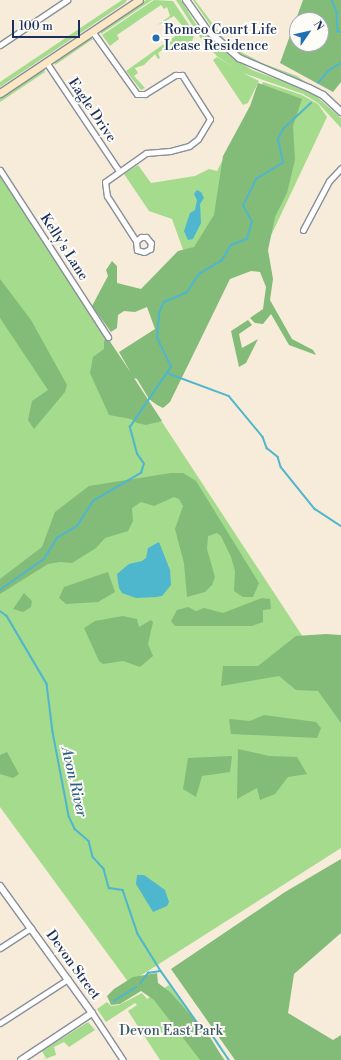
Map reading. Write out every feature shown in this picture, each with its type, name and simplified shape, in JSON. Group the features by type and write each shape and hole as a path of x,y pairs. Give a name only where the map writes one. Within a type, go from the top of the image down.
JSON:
{"main road":[{"path":"0,93 136,1"}],"street":[{"path":"0,45 68,0"},
{"path":"186,0 212,35 239,58 323,95 341,112"},
{"path":"92,31 138,94 145,94 175,75 182,75 210,119 198,139 189,146 170,152 146,153 105,182 105,191 136,241"},
{"name":"Eagle Drive","path":"46,62 119,171"},
{"path":"302,230 329,182 341,168"},
{"name":"Kelly's Lane","path":"0,170 108,337"},
{"name":"Devon Street","path":"0,886 92,1013 122,1059"},
{"path":"0,948 31,928"},
{"path":"0,1023 68,979"},
{"path":"21,1060 92,1013"}],"green space":[{"path":"122,0 127,0 125,3 0,87 0,82"},
{"path":"146,0 152,0 101,34 101,29"},
{"path":"154,0 173,1 195,34 188,50 180,47 170,52 167,47 158,53 160,58 158,59 155,54 144,65 135,68 138,73 134,76 145,88 141,90 126,71 185,29 174,16 156,26 170,16 167,7 164,9 161,5 117,35 119,39 110,46 102,35"},
{"path":"176,0 181,0 195,23 225,52 252,70 296,86 316,96 341,118 341,128 318,103 303,94 243,73 259,81 248,103 243,105 213,60 217,57 235,68 218,57 203,42"},
{"path":"193,0 195,0 224,39 241,52 262,63 297,76 307,83 265,67 236,51 215,32"},
{"path":"303,0 341,0 341,82 333,92 280,63 289,38 289,52 329,52 329,12 299,12"},
{"path":"90,38 93,39 55,65 55,60"},
{"path":"43,69 45,72 0,102 0,96"},
{"path":"263,82 302,95 318,104 327,117 267,244 186,258 172,219 149,211 124,174 138,165 151,183 195,176 209,169 217,171"},
{"path":"258,83 302,99 293,126 295,160 287,193 275,217 268,250 273,279 270,300 292,339 313,350 316,355 289,345 271,314 263,324 255,323 250,318 263,309 266,287 260,272 251,271 230,279 170,402 163,408 157,405 149,399 137,379 134,378 162,421 146,425 137,423 131,419 109,415 90,373 93,357 104,349 104,341 107,337 131,373 119,352 155,329 147,307 135,312 124,311 118,315 117,328 111,332 92,306 108,276 106,270 112,261 117,266 117,283 141,289 178,251 194,247 214,215 223,156 250,106"},
{"path":"0,175 341,695 341,848 129,983 0,807"},
{"path":"0,279 31,320 67,385 65,392 34,429 28,420 32,401 48,390 0,318"},
{"path":"248,320 252,325 239,334 242,348 258,339 246,363 239,367 231,331"},
{"path":"171,473 183,473 196,481 259,583 253,597 243,597 234,591 235,571 231,557 221,536 217,533 208,536 207,549 215,577 212,585 205,592 187,597 184,563 175,529 183,506 179,499 174,497 154,506 141,502 132,508 133,521 128,531 105,538 96,548 72,563 60,562 48,564 0,594 0,579 42,547 55,512 89,486"},
{"path":"108,572 115,592 98,602 66,604 59,598 64,587"},
{"path":"24,593 32,601 31,607 23,612 13,609"},
{"path":"262,598 270,599 271,609 263,610 263,622 252,626 175,626 171,621 177,610 188,607 196,611 204,608 223,613"},
{"path":"123,616 137,619 139,627 151,620 153,622 148,644 153,656 140,667 123,661 103,664 99,661 84,628 95,621"},
{"path":"326,634 341,635 341,723 318,691 296,690 279,676 221,686 223,666 258,666 296,636"},
{"path":"264,715 316,722 321,728 317,738 231,734 229,719 250,721"},
{"path":"238,749 269,756 297,757 307,774 288,777 275,794 260,800 257,788 237,799"},
{"path":"7,752 19,774 13,778 0,774 0,755"},
{"path":"232,756 230,772 202,776 196,797 183,789 188,758"},
{"path":"341,859 341,933 294,974 288,1013 333,1040 341,1035 341,1060 235,1060 171,969 285,892"},
{"path":"157,973 158,983 170,992 210,1037 224,1060 200,1060 154,1000 141,991 120,1004 111,1005 107,996 114,989 133,977"},
{"name":"Devon East Park","path":"169,985 225,1060 160,1060 128,1011 137,1005 135,1003 106,1022 97,1009 107,1002 111,1006 119,1005 142,993 147,999"},
{"path":"88,1022 95,1030 69,1047 64,1042 54,1047 56,1055 42,1060 46,1058 42,1051"}],"water":[{"path":"197,190 201,192 204,198 200,204 201,223 193,239 188,240 184,231 190,213 195,210 197,200 194,194"},
{"path":"159,542 170,570 171,585 162,596 156,597 136,598 122,593 119,588 117,574 129,564 142,561 146,558 148,548"},
{"path":"137,875 144,875 165,890 169,902 167,906 153,912 136,884"}],"waterway":[{"path":"332,0 337,12 338,31 341,32"},
{"path":"318,83 328,71 341,63"},
{"path":"0,590 44,559 57,538 77,526 93,501 141,473 144,464 137,454 130,427 171,367 157,338 159,313 164,302 187,292 199,274 222,260 231,245 247,239 252,222 243,206 256,179 283,163 278,139 283,129 311,103"},
{"path":"167,373 229,396 263,437 267,448 278,457 281,467 315,509 341,526"},
{"name":"Avon River","path":"0,611 7,616 47,684 53,732 69,816 75,829 89,841 93,857 104,869 109,888 123,890 138,934 161,971 197,1022 213,1036 229,1060"},
{"path":"140,984 148,973 160,971"},
{"path":"114,1001 136,987"}],"place":[{"name":"Romeo Court Life Lease Residence","path":"156,38"}]}
